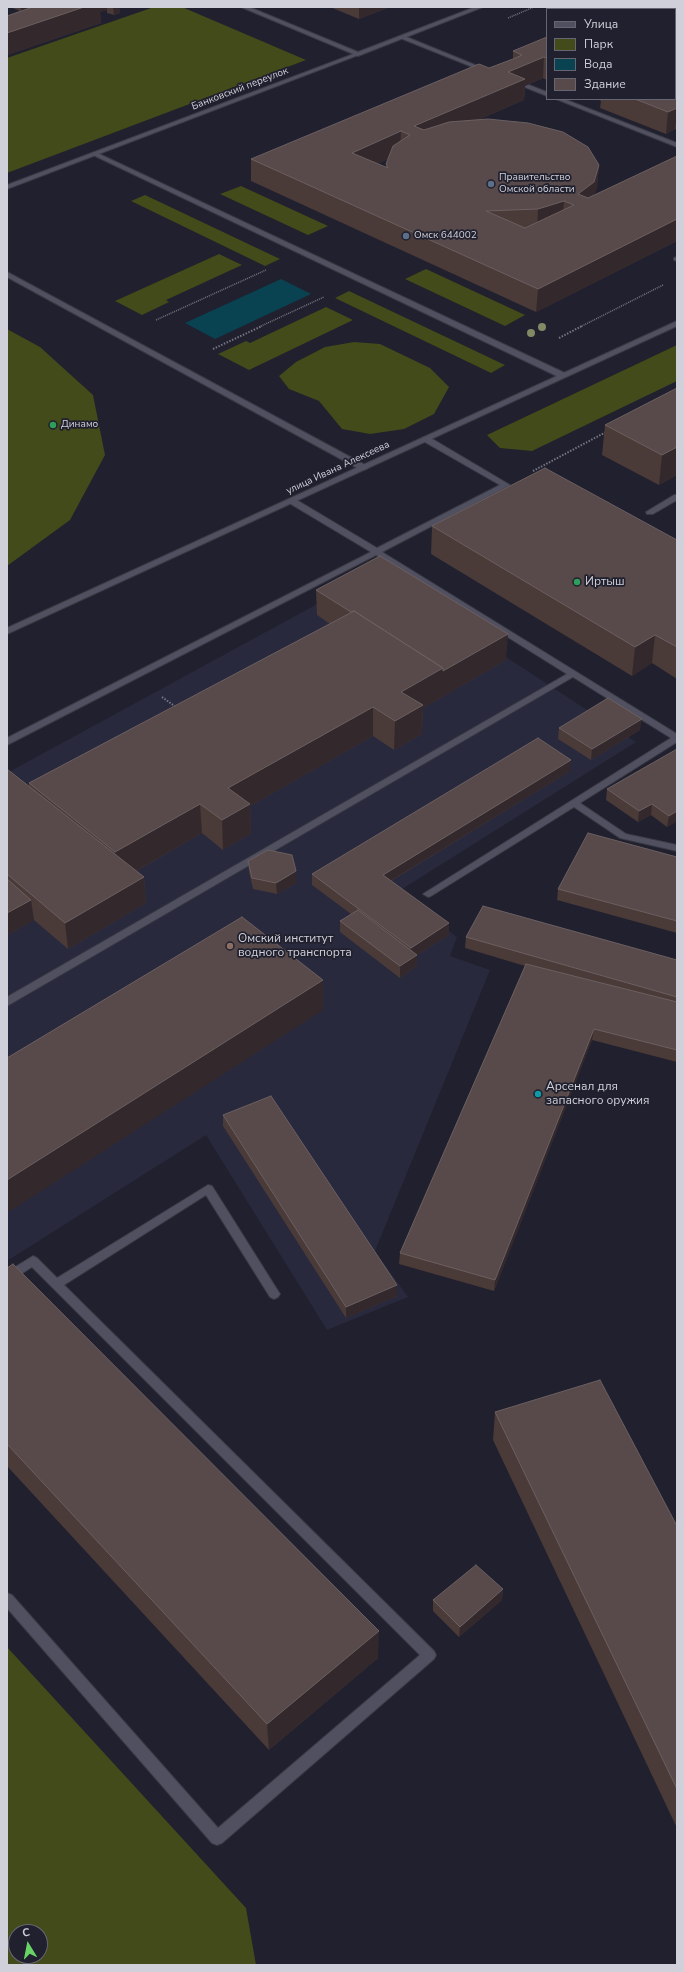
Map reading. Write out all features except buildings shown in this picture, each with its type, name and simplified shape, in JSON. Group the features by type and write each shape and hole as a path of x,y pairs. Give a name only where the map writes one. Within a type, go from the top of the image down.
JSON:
{"street":[{"path":"244,7 358,54"},
{"name":"Банковский переулок","path":"7,187 480,7"},
{"path":"402,37 497,74"},
{"path":"504,77 546,94"},
{"path":"563,100 677,145"},
{"path":"95,154 564,376"},
{"path":"7,274 364,468"},
{"name":"улица Ивана Алексеева","path":"7,631 677,323"},
{"path":"7,742 506,485 426,439"},
{"path":"650,512 677,497"},
{"path":"292,501 677,738 428,894"},
{"path":"7,1002 573,674"},
{"path":"574,803 623,836 677,848"},
{"path":"56,1284 208,1189 274,1294"},
{"path":"7,1278 33,1261 429,1655 217,1838 7,1599"}],"path":[{"path":"121,336 304,253"},
{"path":"177,366 360,280"},
{"path":"523,356 662,287"},
{"path":"549,462 610,430"},
{"path":"166,699 182,711"}],"shaded area":[{"name":"Омский институт водного транспорта","path":"376,572 636,742 399,891 457,937 450,956 490,970 375,1251 408,1297 327,1330 206,1135 7,1261 7,773"}],"green space":[{"path":"154,7 182,7 306,60 7,173 7,58"},
{"path":"241,186 328,226 308,235 220,194"},
{"path":"145,195 280,259 265,266 131,201"},
{"path":"219,254 242,265 166,300 169,302 142,315 115,301"},
{"path":"426,269 525,315 505,326 405,279"},
{"path":"349,291 505,365 491,373 335,298"},
{"path":"326,307 353,320 249,370 218,354 246,341 250,343"},
{"name":"Динамо","path":"7,329 40,347 93,395 105,455 70,520 7,566"},
{"path":"354,342 380,344 430,368 449,387 434,414 404,429 370,434 342,429 319,401 289,389 279,376 296,362 325,347"},
{"path":"677,345 677,381 532,451 500,448 487,435"},
{"path":"7,1647 246,1908 256,1965 7,1965"}],"water":[{"path":"281,279 311,294 215,339 185,323"}],"place":[{"name":"Правительство Омской области","path":"491,184"},
{"name":"Омск 644002","path":"406,236"},
{"name":"Динамо","path":"53,425"},
{"name":"Иртыш","path":"577,582"},
{"name":"Омский институт водного транспорта","path":"230,946"},
{"name":"Арсенал для запасного оружия","path":"538,1094"}]}
